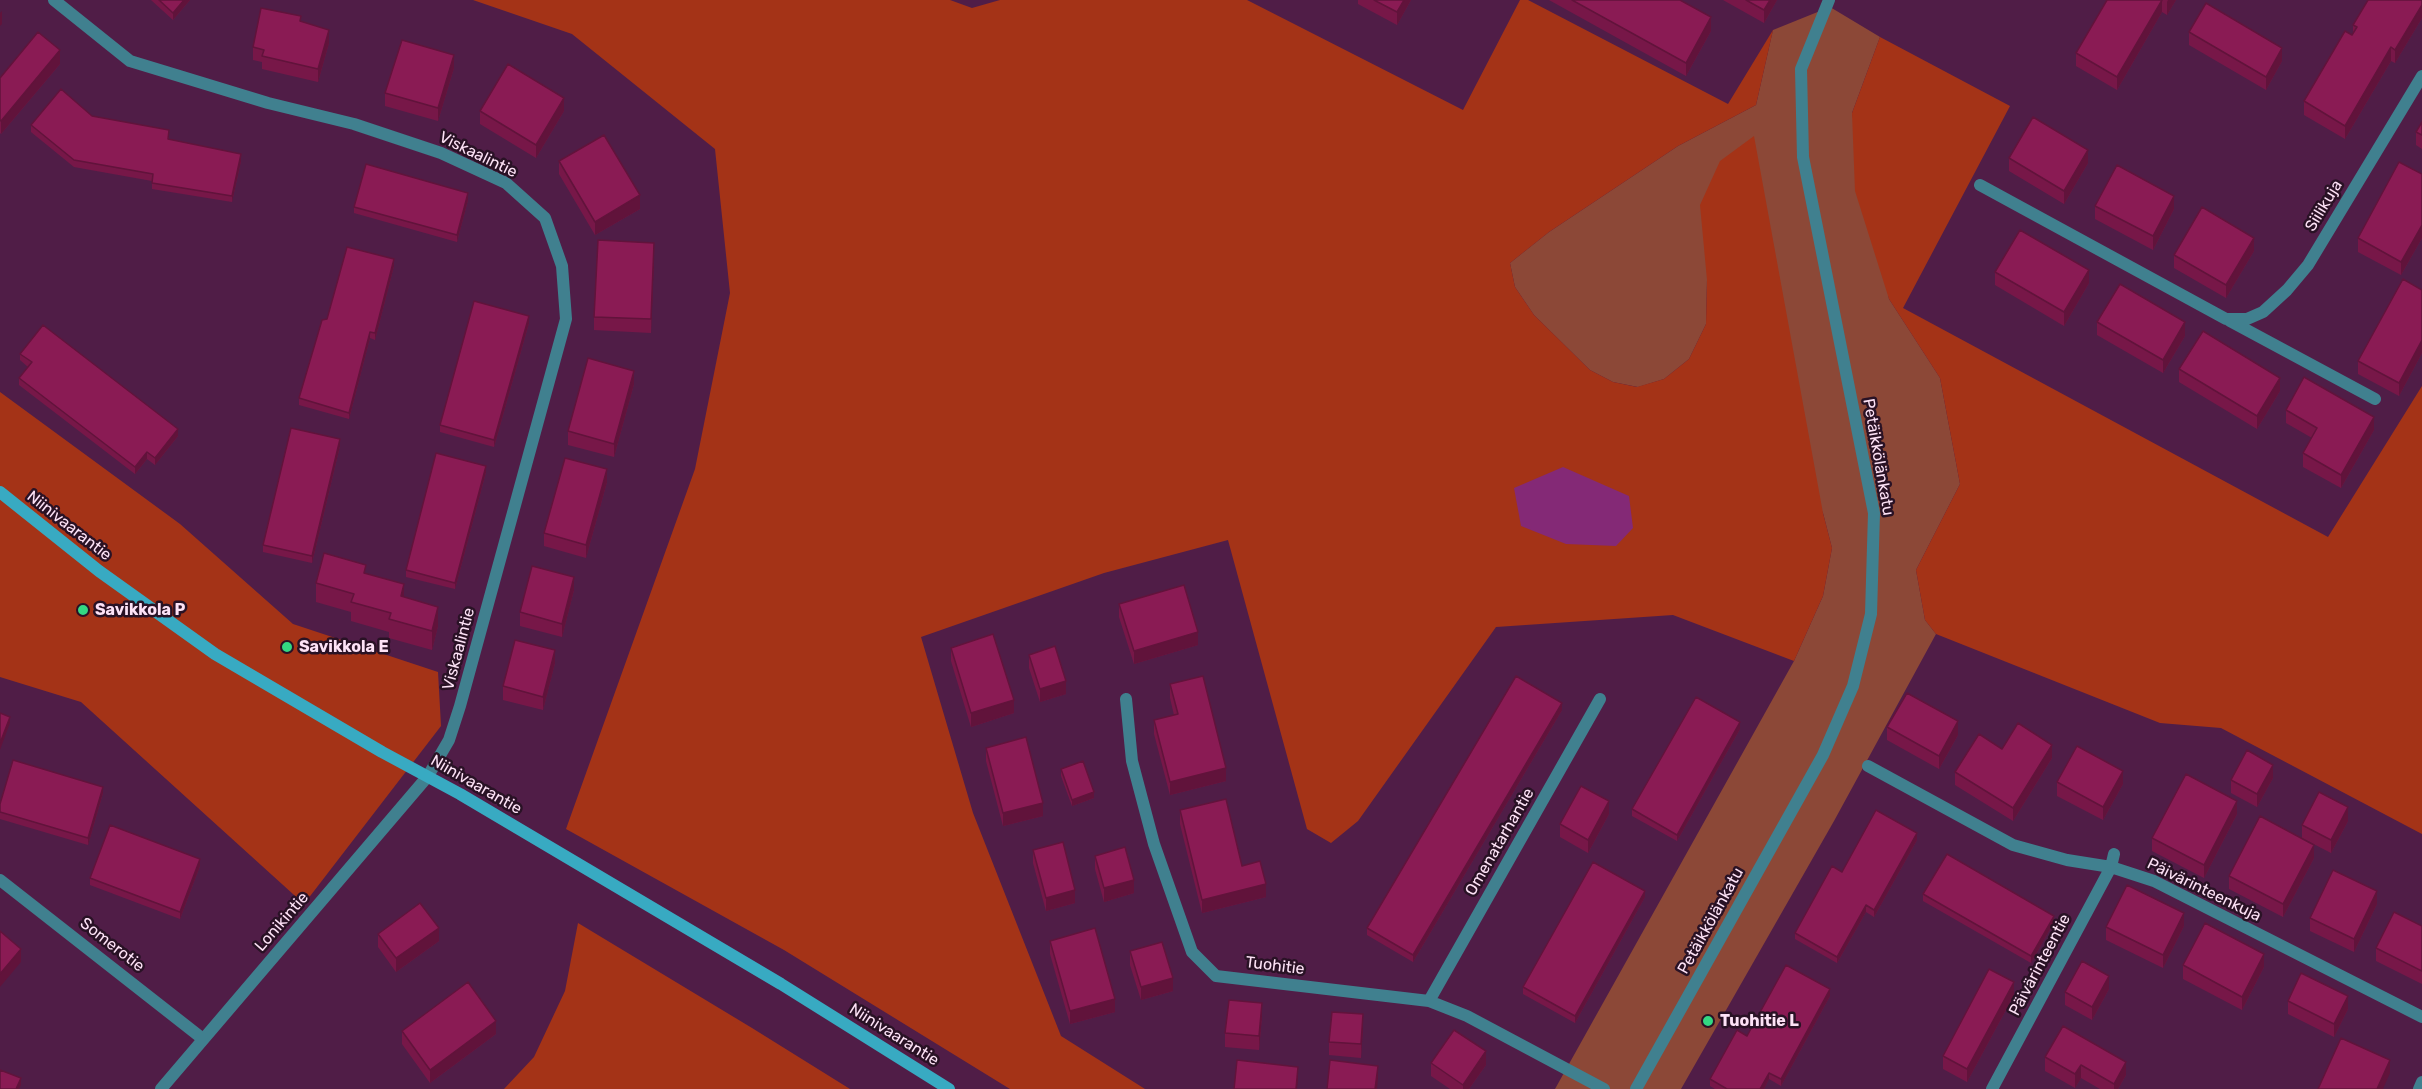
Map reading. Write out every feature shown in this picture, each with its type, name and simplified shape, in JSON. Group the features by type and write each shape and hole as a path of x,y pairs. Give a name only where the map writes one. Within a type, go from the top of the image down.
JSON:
{"main road":[{"name":"Niinivaarantie","path":"0,492 99,571 215,654 428,776 781,984 949,1089"}],"street":[{"name":"Viskaalintie","path":"54,0 130,61 268,103 354,124 441,153 506,183 545,218 562,266 566,319 460,706 449,740 428,776"},
{"name":"Petäikkölänkatu","path":"1636,1089 1823,755 1853,686 1871,614 1874,513 1803,156 1801,69 1829,0"},
{"name":"Siilikuja","path":"2226,319 2247,319 2263,312 2287,290 2308,264 2422,76"},
{"path":"1980,186 2375,399"},
{"name":"Tuohitie","path":"1126,699 1132,761 1154,844 1192,952 1216,976 1429,1001 1467,1016 1604,1089"},
{"name":"Omenatarhantie","path":"1429,1001 1600,699"},
{"name":"Päivärinteenkuja","path":"1868,766 2013,845 2067,860 2111,867 2154,881 2422,1017"},
{"name":"Lonikintie","path":"160,1089 428,776"},
{"name":"Päivärinteentie","path":"1992,1089 2111,867 2114,854"},
{"name":"Somerotie","path":"0,880 203,1039"},
{"path":"2418,1089 2422,1082"}],"shaded area":[{"path":"473,0 950,0 972,8 1000,0 1247,0 1463,110 1520,0 1528,0 1728,104 1773,30 1756,105 1678,146 1549,232 1510,263 1515,287 1534,315 1590,370 1613,382 1637,387 1664,379 1689,359 1706,324 1707,280 1700,205 1720,161 1754,136 1823,513 1832,548 1823,596 1794,661 1673,615 1496,627 1358,821 1331,843 1307,829 1228,540 1104,573 921,637 973,813 1061,1036 1145,1089 1010,1089 784,950 566,829 695,469 730,293 715,149 572,34"},
{"path":"1830,7 1880,37 1852,113 1889,299 1940,378 1960,484 1916,570 1925,620 1936,634 1834,821 1681,1089 1555,1089 1794,661 1823,596 1832,548 1823,513 1707,280 1706,324 1689,359 1664,379 1638,387 1613,382 1590,370 1534,315 1515,287 1510,263 1549,232 1678,146 1756,105 1773,30"},
{"path":"1880,37 2010,106 1903,308 2328,537 2422,386 2422,834 2221,728 2160,723 1936,634 1925,620 1916,570 1960,484 1940,378 1889,299 1855,191 1852,113"},
{"path":"0,392 180,524 293,624 438,672 441,726 304,904 81,702 0,677"},
{"path":"1563,467 1629,496 1633,528 1616,546 1566,544 1521,526 1514,488"},
{"path":"578,923 850,1089 504,1089 534,1057 565,991"}],"building":[{"path":"159,0 184,0 173,13"},
{"path":"1374,0 1404,0 1397,12"},
{"path":"1572,0 1680,0 1711,17 1686,63"},
{"path":"1746,0 1770,0 1764,10"},
{"path":"2107,0 2162,0 2117,77 2076,53"},
{"path":"2368,0 2422,0 2422,5 2395,50 2391,47 2345,126 2304,101 2345,31 2352,35 2357,27 2353,25"},
{"path":"2206,3 2282,48 2266,77 2189,32"},
{"path":"261,8 301,16 300,21 329,30 318,69 262,56 264,50 253,47"},
{"path":"38,32 60,50 1,121 0,78"},
{"path":"402,40 454,55 438,108 385,93"},
{"path":"508,64 564,98 536,145 480,111"},
{"path":"61,89 92,116 169,130 168,139 241,154 232,196 152,183 153,174 74,160 31,125"},
{"path":"2033,117 2088,150 2064,191 2009,158"},
{"path":"2422,122 2422,135 2416,132"},
{"path":"604,135 640,195 595,222 559,161"},
{"path":"2399,162 2422,174 2422,225 2401,262 2358,238"},
{"path":"366,164 468,193 457,235 354,207"},
{"path":"2117,165 2174,196 2153,236 2095,206"},
{"path":"2202,207 2254,238 2226,285 2174,255"},
{"path":"2020,230 2089,270 2064,312 1995,272"},
{"path":"598,240 654,243 651,319 594,317"},
{"path":"347,247 394,259 375,333 370,332 349,413 299,398 322,320 327,319"},
{"path":"2403,279 2422,290 2422,340 2399,383 2358,361"},
{"path":"2120,284 2185,322 2163,360 2097,322"},
{"path":"474,301 529,316 494,440 440,425"},
{"path":"43,325 178,429 155,458 147,452 135,467 19,378 32,362 20,354"},
{"path":"2203,331 2280,378 2257,416 2179,369"},
{"path":"588,358 634,371 614,444 568,431"},
{"path":"2304,377 2374,417 2341,475 2303,453 2317,428 2286,410"},
{"path":"291,428 340,439 312,556 263,545"},
{"path":"436,453 486,466 455,583 406,570"},
{"path":"565,458 607,469 586,545 544,533"},
{"path":"324,553 366,565 364,573 404,584 401,596 438,607 432,631 389,619 391,613 351,602 354,594 316,583"},
{"path":"532,566 574,577 562,624 520,612"},
{"path":"1184,585 1198,632 1134,651 1119,604"},
{"path":"993,634 1014,700 971,713 951,648"},
{"path":"515,640 555,650 543,697 503,686"},
{"path":"1055,646 1066,681 1040,689 1029,655"},
{"path":"1203,676 1226,768 1170,782 1154,720 1178,714 1170,684"},
{"path":"1516,676 1562,703 1413,955 1367,928"},
{"path":"1907,693 1958,721 1939,756 1887,727"},
{"path":"1696,697 1740,722 1677,835 1632,809"},
{"path":"0,713 10,717 0,743"},
{"path":"2018,723 2052,745 2013,808 1955,772 1979,734 2002,749"},
{"path":"1026,737 1043,803 1003,813 986,748"},
{"path":"2077,746 2123,771 2103,807 2057,782"},
{"path":"2247,750 2273,765 2257,794 2231,780"},
{"path":"13,760 103,787 88,838 0,812 0,804"},
{"path":"1083,761 1094,792 1072,800 1061,769"},
{"path":"2186,774 2237,801 2204,865 2152,838"},
{"path":"1581,786 1609,801 1588,840 1560,824"},
{"path":"2319,792 2348,807 2331,840 2302,825"},
{"path":"1226,799 1242,866 1260,861 1266,884 1202,900 1180,810"},
{"path":"1876,810 1917,833 1874,910 1866,905 1837,957 1795,933 1832,866 1842,872"},
{"path":"2260,816 2314,845 2283,904 2229,876"},
{"path":"110,825 200,859 180,912 90,878"},
{"path":"1063,842 1075,890 1046,898 1033,850"},
{"path":"1125,847 1134,880 1104,888 1095,856"},
{"path":"1947,854 2054,916 2031,956 1923,894"},
{"path":"1593,862 1645,891 1575,1016 1523,987"},
{"path":"2333,870 2377,891 2354,939 2310,918"},
{"path":"2127,885 2184,913 2163,955 2106,927"},
{"path":"420,903 439,928 396,958 378,934"},
{"path":"2394,912 2422,926 2422,971 2376,948"},
{"path":"2205,923 2264,954 2242,997 2183,965"},
{"path":"1095,928 1115,999 1070,1011 1050,941"},
{"path":"0,931 21,949 0,974"},
{"path":"1162,942 1173,978 1141,987 1130,951"},
{"path":"2082,961 2109,976 2092,1007 2065,992"},
{"path":"1786,965 1830,989 1781,1079 1769,1073 1760,1089 1727,1089 1710,1079 1737,1030 1747,1036"},
{"path":"1989,969 2014,982 1967,1069 1943,1056"},
{"path":"2301,973 2348,996 2334,1024 2288,1001"},
{"path":"468,982 496,1021 430,1070 402,1031"},
{"path":"1229,1000 1262,1003 1259,1036 1225,1033"},
{"path":"1332,1012 1363,1014 1361,1044 1329,1042"},
{"path":"2063,1026 2126,1062 2114,1084 2081,1065 2075,1074 2045,1057"},
{"path":"1454,1030 1486,1051 1463,1085 1431,1063"},
{"path":"2341,1038 2390,1060 2377,1089 2318,1089"},
{"path":"1237,1060 1298,1067 1296,1089 1234,1089"},
{"path":"1330,1060 1378,1066 1375,1089 1327,1089"},
{"path":"0,1070 21,1078 16,1089 0,1089"}],"place":[{"name":"Savikkola P","path":"83,610"},
{"name":"Savikkola E","path":"287,647"},
{"name":"Tuohitie L","path":"1708,1021"}]}
